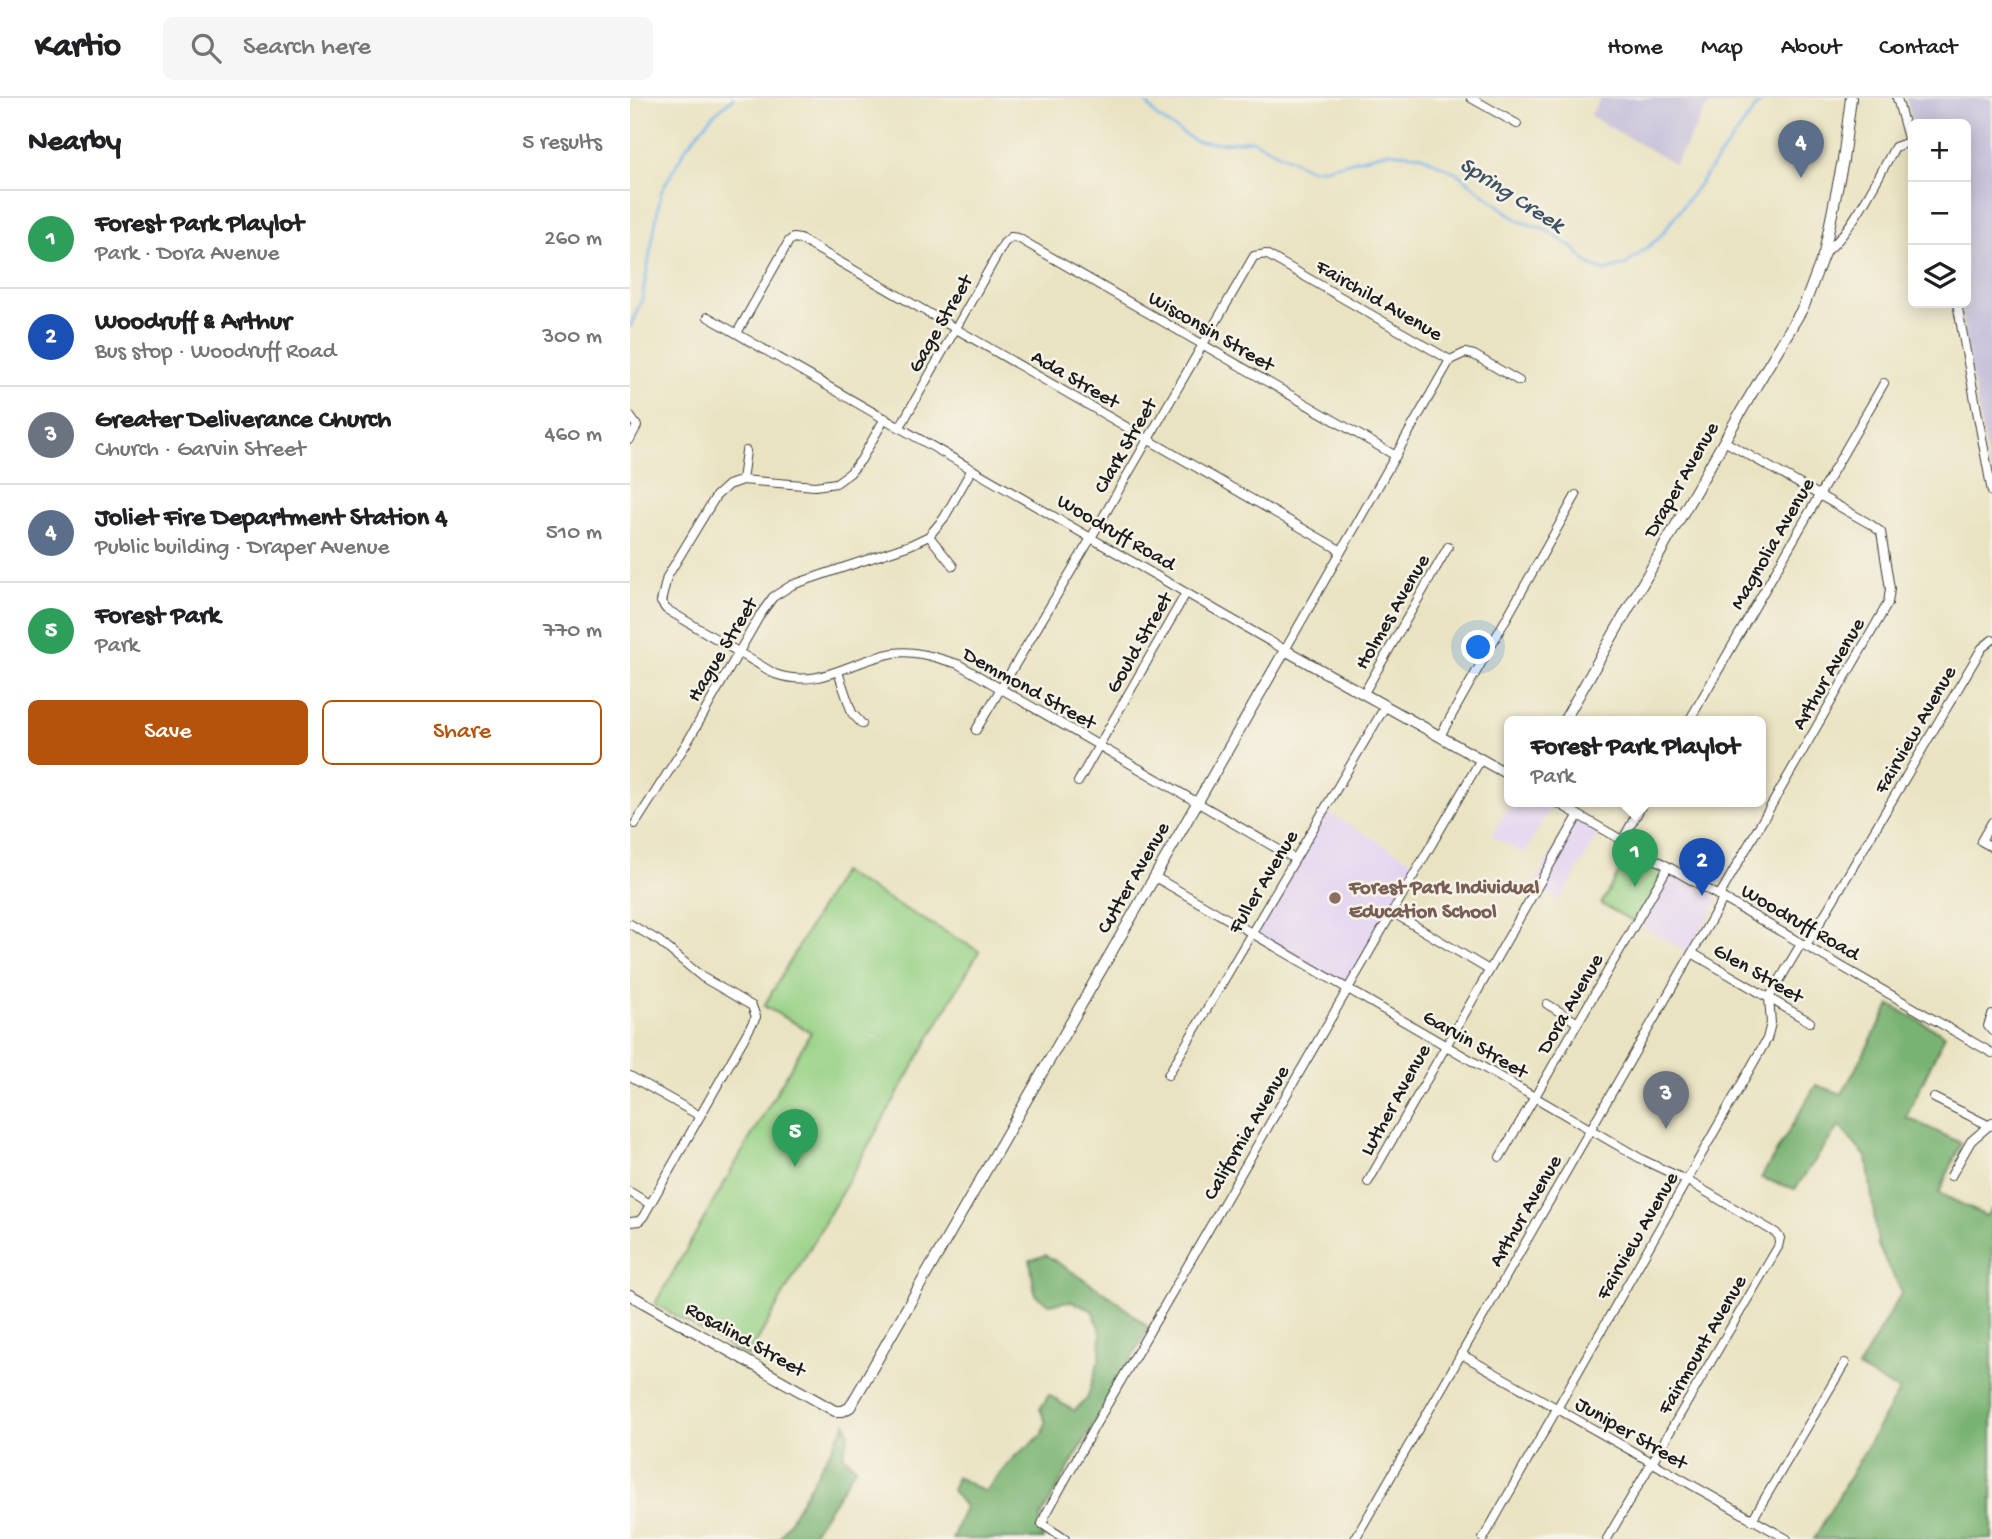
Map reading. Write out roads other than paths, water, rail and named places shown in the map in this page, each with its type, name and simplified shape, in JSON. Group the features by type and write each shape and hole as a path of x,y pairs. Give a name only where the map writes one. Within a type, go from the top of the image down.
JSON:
{"street":[{"path":"1471,98 1517,124"},
{"name":"Draper Avenue","path":"1567,716 1804,306 1824,253 1851,98"},
{"path":"1897,98 1908,138"},
{"name":"Draper Avenue","path":"1824,253 1835,245 1847,228 1895,147 1908,142"},
{"name":"Gage Street","path":"900,427 1004,243 1010,237"},
{"name":"Wisconsin Street","path":"1010,237 1018,239 1396,456"},
{"name":"Ada Street","path":"737,332 789,241 793,238 800,239 1340,550"},
{"name":"Clark Street","path":"976,730 1091,538 1201,345 1254,256 1260,253"},
{"name":"Fairchild Avenue","path":"1260,253 1450,360 1465,353 1474,355 1519,382"},
{"path":"1958,308 1992,492"},
{"name":"Woodruff Road","path":"708,317 1285,650 1504,772"},
{"name":"Cutter Avenue","path":"843,1412 850,1407 1450,360"},
{"name":"Magnolia Avenue","path":"1692,716 1884,383"},
{"path":"630,416 637,426 630,439"},
{"path":"746,451 742,480 816,486 836,483 850,473 860,460 885,418"},
{"path":"1724,441 1820,494"},
{"path":"953,566 929,536 944,518 972,468"},
{"name":"Demmond Street","path":"742,480 728,485 716,496 667,577 661,602 677,617 775,674 792,680 812,679 896,653 925,654 958,664 1295,859"},
{"name":"Arthur Avenue","path":"1355,1539 1692,953 1888,603 1890,589 1881,533 1820,494"},
{"path":"1440,736 1576,495"},
{"name":"Hague Street","path":"635,824 688,741 773,597 792,585 929,536"},
{"name":"Holmes Avenue","path":"1364,693 1448,547"},
{"name":"Gould Street","path":"1078,782 1186,593"},
{"name":"Fairview Avenue","path":"1483,1539 1767,1039 1771,1023 1769,998 1804,945 1982,648 1992,640"},
{"path":"838,672 852,713 862,724"},
{"name":"Fuller Avenue","path":"1168,1075 1386,705"},
{"name":"California Avenue","path":"1065,1539 1042,1524 1097,1422 1481,759"},
{"name":"Woodruff Road","path":"1564,807 1992,1053"},
{"path":"1622,841 1641,807"},
{"name":"Luther Avenue","path":"1368,1182 1578,816"},
{"path":"1992,822 1981,841 1992,847"},
{"name":"Dora Avenue","path":"1500,1157 1668,867"},
{"name":"Garvin Street","path":"1155,877 1643,1160 1688,1181 1776,1233 1780,1238"},
{"path":"1392,912 1489,970"},
{"path":"630,924 659,941 702,977 752,1006 756,1013 754,1021 650,1203 639,1221 630,1222"},
{"name":"Glen Street","path":"1692,953 1810,1022"},
{"path":"1547,1004 1578,1023"},
{"path":"1990,1028 1992,1015"},
{"path":"630,1076 700,1116"},
{"path":"1934,1098 1991,1124 1971,1141 1951,1176"},
{"path":"630,1192 650,1203"},
{"name":"Fairmount Avenue","path":"1609,1536 1778,1247 1780,1238"},
{"name":"Rosalind Street","path":"630,1295 835,1411 843,1412"},
{"name":"Juniper Street","path":"1461,1354 1787,1539"},
{"path":"1752,1520 1845,1363"},
{"path":"1609,1536 1620,1539"}],"waterway":[{"name":"Spring Creek","path":"630,327 642,299 661,192 687,146 713,115 733,98"},
{"name":"Spring Creek","path":"1143,98 1157,117 1195,141 1220,143 1252,140 1310,169 1325,168 1388,152 1420,155 1458,174 1519,221 1546,230 1573,248 1590,265 1605,271 1625,265 1659,238 1763,98"}],"place":[{"name":"Joliet Fire Department Station 4","path":"1801,178"},
{"name":"Forest Park Playlot","path":"1635,887"},
{"name":"Woodruff & Arthur","path":"1702,896"},
{"name":"Forest Park Individual Education School","path":"1335,898"},
{"name":"Greater Deliverance Church","path":"1666,1129"},
{"name":"Forest Park","path":"795,1167"}]}
